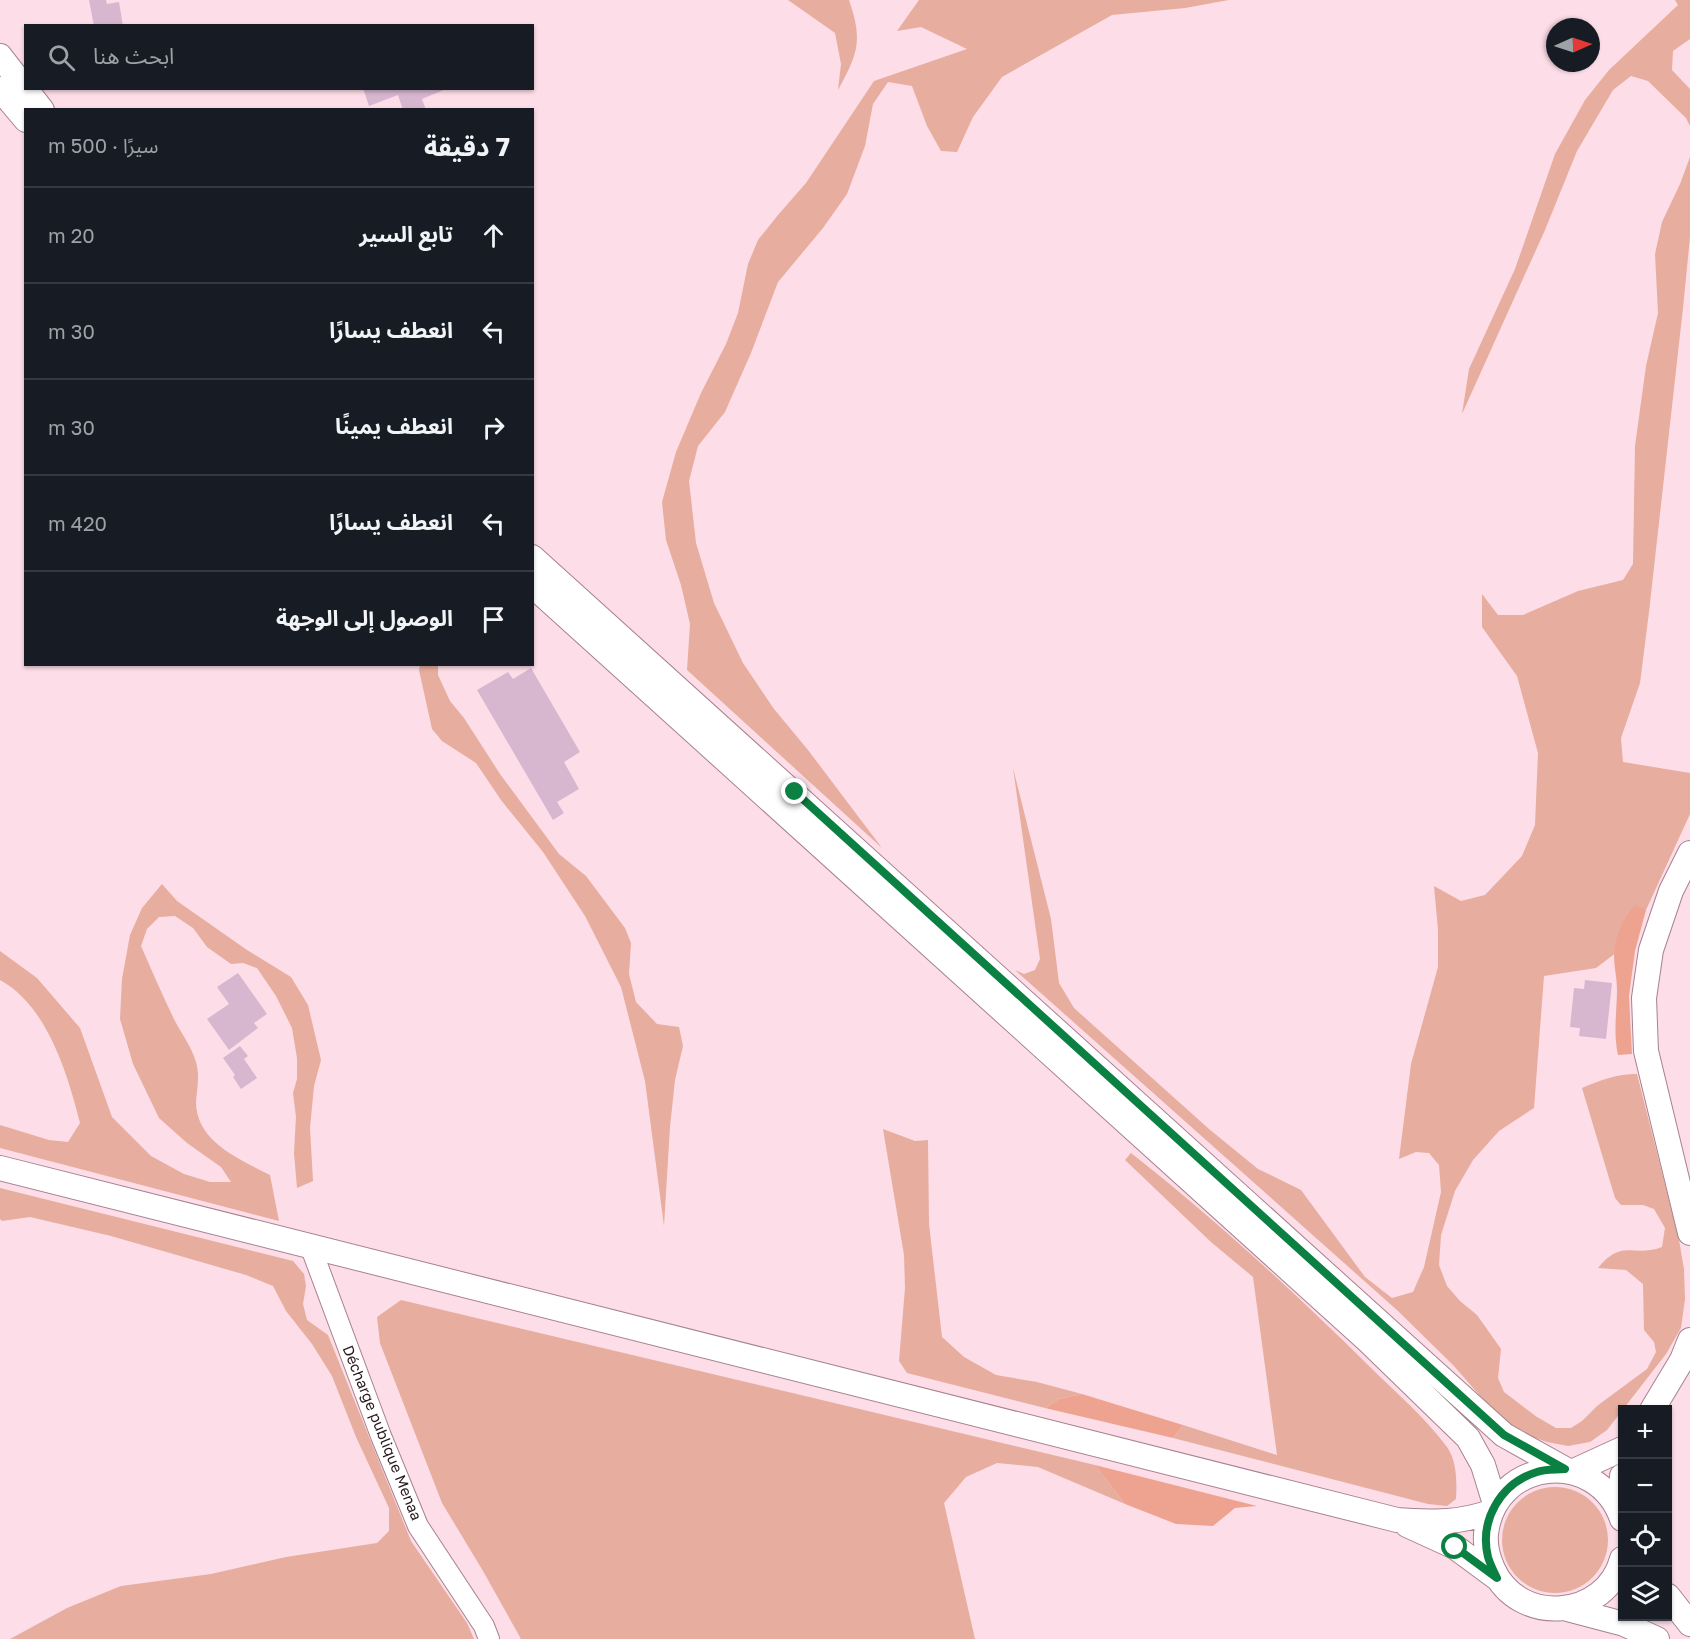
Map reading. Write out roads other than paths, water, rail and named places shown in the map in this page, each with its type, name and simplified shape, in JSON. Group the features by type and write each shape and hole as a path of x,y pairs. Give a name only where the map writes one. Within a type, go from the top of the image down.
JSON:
{"main road":[{"path":"0,56 24,87"},
{"path":"0,89 24,118"},
{"path":"26,90 40,108"},
{"path":"534,559 1504,1435 1600,1485 1618,1509"},
{"path":"534,587 1365,1338 1468,1438 1483,1465 1493,1508 1486,1535 1488,1557 1497,1578"},
{"path":"1690,853 1671,891 1651,950 1644,998 1646,1051 1690,1233"},
{"path":"0,1168 1397,1520 1455,1547 1497,1578 1510,1594 1527,1604 1547,1610 1567,1609 1589,1602 1607,1588 1621,1567"},
{"path":"1655,1405 1682,1360 1690,1340"},
{"path":"1397,1520 1445,1522 1467,1520 1493,1508 1514,1483 1538,1471 1569,1470 1618,1451"},
{"path":"1672,1601 1690,1624"},
{"path":"1567,1609 1623,1624 1657,1639"}],"street":[{"name":"Décharge publique Menaa","path":"311,1248 381,1437 418,1526 484,1626 489,1639"}]}
